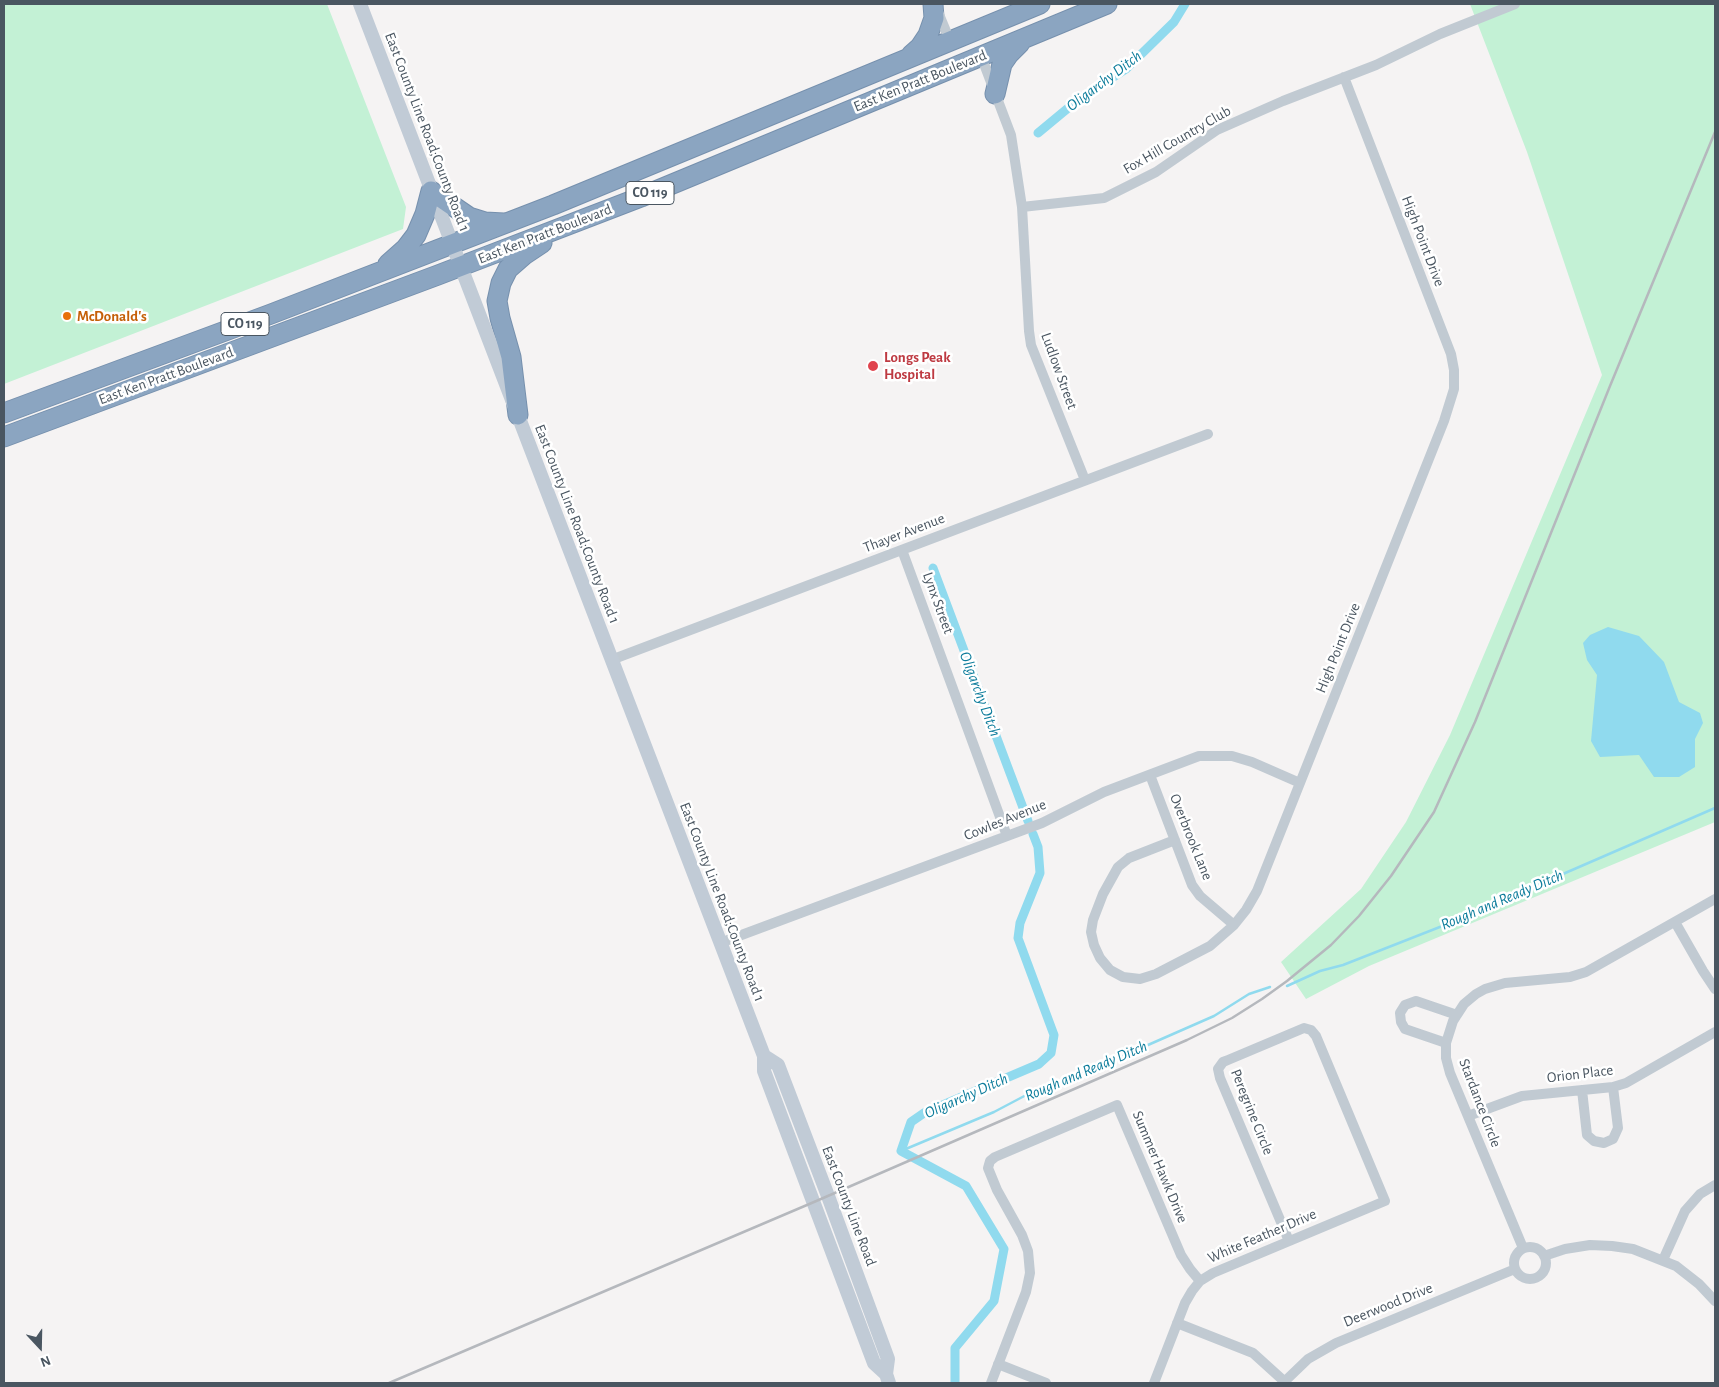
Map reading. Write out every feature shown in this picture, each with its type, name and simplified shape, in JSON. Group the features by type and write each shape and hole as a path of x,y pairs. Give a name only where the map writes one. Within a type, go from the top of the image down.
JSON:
{"highway":[{"path":"907,59 928,35 934,18 934,4"},
{"name":"East Ken Pratt Boulevard","path":"4,413 508,223 681,154 1040,4"},
{"path":"981,56 983,44 993,37 1046,11 1055,4"},
{"name":"East Ken Pratt Boulevard","path":"4,436 641,197 1107,4"},
{"path":"995,94 1002,64 1009,54 1026,38"},
{"path":"868,102 870,93 941,56 947,51 950,41"},
{"path":"371,276 389,264 406,248 416,235 425,214 431,190 469,218 485,222 508,223"},
{"path":"518,415 511,357 497,301 501,282 508,269 524,254 578,221"},
{"path":"4,409 37,400"}],"main road":[{"name":"East County Line Road;County Road 1","path":"360,4 764,1056 764,1071 874,1363 888,1379"}],"street":[{"path":"934,4 950,41"},
{"name":"Fox Hill Country Club","path":"1022,208 1104,198 1156,172 1217,130 1282,101 1376,66 1440,34 1515,4"},
{"path":"981,56 1011,135 1022,208"},
{"name":"High Point Drive","path":"1175,840 1130,858 1118,867 1103,894 1093,920 1091,932 1100,958 1110,970 1123,978 1140,978 1156,974 1210,946 1234,925 1246,910 1257,891 1441,430 1454,389 1454,370 1451,354 1344,78"},
{"name":"Ludlow Street","path":"1022,208 1031,345 1085,480"},
{"name":"Thayer Avenue","path":"611,660 1208,434"},
{"name":"Lynx Street","path":"902,550 1007,836"},
{"name":"Cowles Avenue","path":"720,943 1042,823 1104,792 1199,756 1232,756 1252,762 1300,783"},
{"name":"Overbrook Lane","path":"1150,775 1192,884 1200,896 1234,925"},
{"name":"Stardance Circle","path":"1523,1248 1450,1073 1446,1058 1446,1043 1457,1014 1473,997 1488,988 1581,974 1715,899"},
{"path":"1675,922 1699,966 1715,989"},
{"path":"1446,1043 1405,1029 1401,1022 1400,1013 1405,1005 1416,1001 1457,1014"},
{"name":"Peregrine Circle","path":"1289,1241 1220,1078 1218,1069 1221,1064 1228,1060 1301,1029 1309,1029 1316,1036 1385,1201"},
{"name":"Orion Place","path":"1468,1116 1518,1097 1613,1087 1638,1077 1715,1032"},
{"path":"1582,1090 1587,1135 1594,1141 1604,1143 1613,1139 1618,1131 1613,1087"},
{"name":"Summer Hawk Drive","path":"991,1383 1026,1292 1030,1265 1028,1251 1022,1235 989,1173 988,1164 997,1156 1117,1105 1181,1255 1190,1270 1200,1281"},
{"path":"1663,1260 1685,1211 1700,1194 1715,1185"},
{"name":"White Feather Drive","path":"1154,1383 1177,1323 1192,1291 1200,1281 1213,1273 1385,1201"},
{"path":"1544,1256 1578,1247 1605,1246 1632,1249 1663,1260 1688,1274 1715,1301"},
{"path":"1523,1248 1535,1248 1544,1256 1546,1260 1545,1270 1534,1279 1520,1276 1515,1269 1514,1259 1523,1248"},
{"name":"Deerwood Drive","path":"1284,1382 1308,1358 1331,1345 1515,1269"},
{"path":"1177,1323 1253,1353 1284,1382"},
{"path":"998,1364 1046,1383"}],"green space":[{"path":"4,4 327,4 406,207 403,229 4,384"},
{"path":"1470,4 1715,4 1715,822 1369,966 1306,999 1281,962 1361,889 1406,822 1450,735 1602,375 1527,152"}],"water":[{"path":"1608,627 1639,636 1664,662 1679,702 1700,713 1703,723 1695,739 1695,767 1679,777 1654,777 1639,755 1600,757 1591,741 1597,675 1587,660 1583,643 1590,635"}],"waterway":[{"name":"Oligarchy Ditch","path":"1038,133 1079,99 1126,69 1174,22 1185,4"},
{"name":"Oligarchy Ditch","path":"933,568 1028,821"},
{"name":"Rough and Ready Ditch","path":"1287,986 1320,971 1343,965 1450,923 1715,808"},
{"name":"Oligarchy Ditch","path":"955,1383 955,1348 994,1301 1004,1249 966,1186 901,1151 911,1122 924,1113 1039,1064 1051,1053 1054,1035 1018,938 1020,923 1040,873 1038,847 1033,834"},
{"name":"Rough and Ready Ditch","path":"901,1151 994,1112 1030,1093 1091,1070 1214,1016 1249,994 1270,987"}],"railway":[{"path":"389,1383 814,1202 1187,1040 1232,1018 1262,999 1331,945 1359,916 1391,876 1434,812 1475,722 1610,386 1715,132"}],"place":[{"name":"McDonald's","path":"67,316"},
{"name":"Longs Peak Hospital","path":"873,366"}]}
